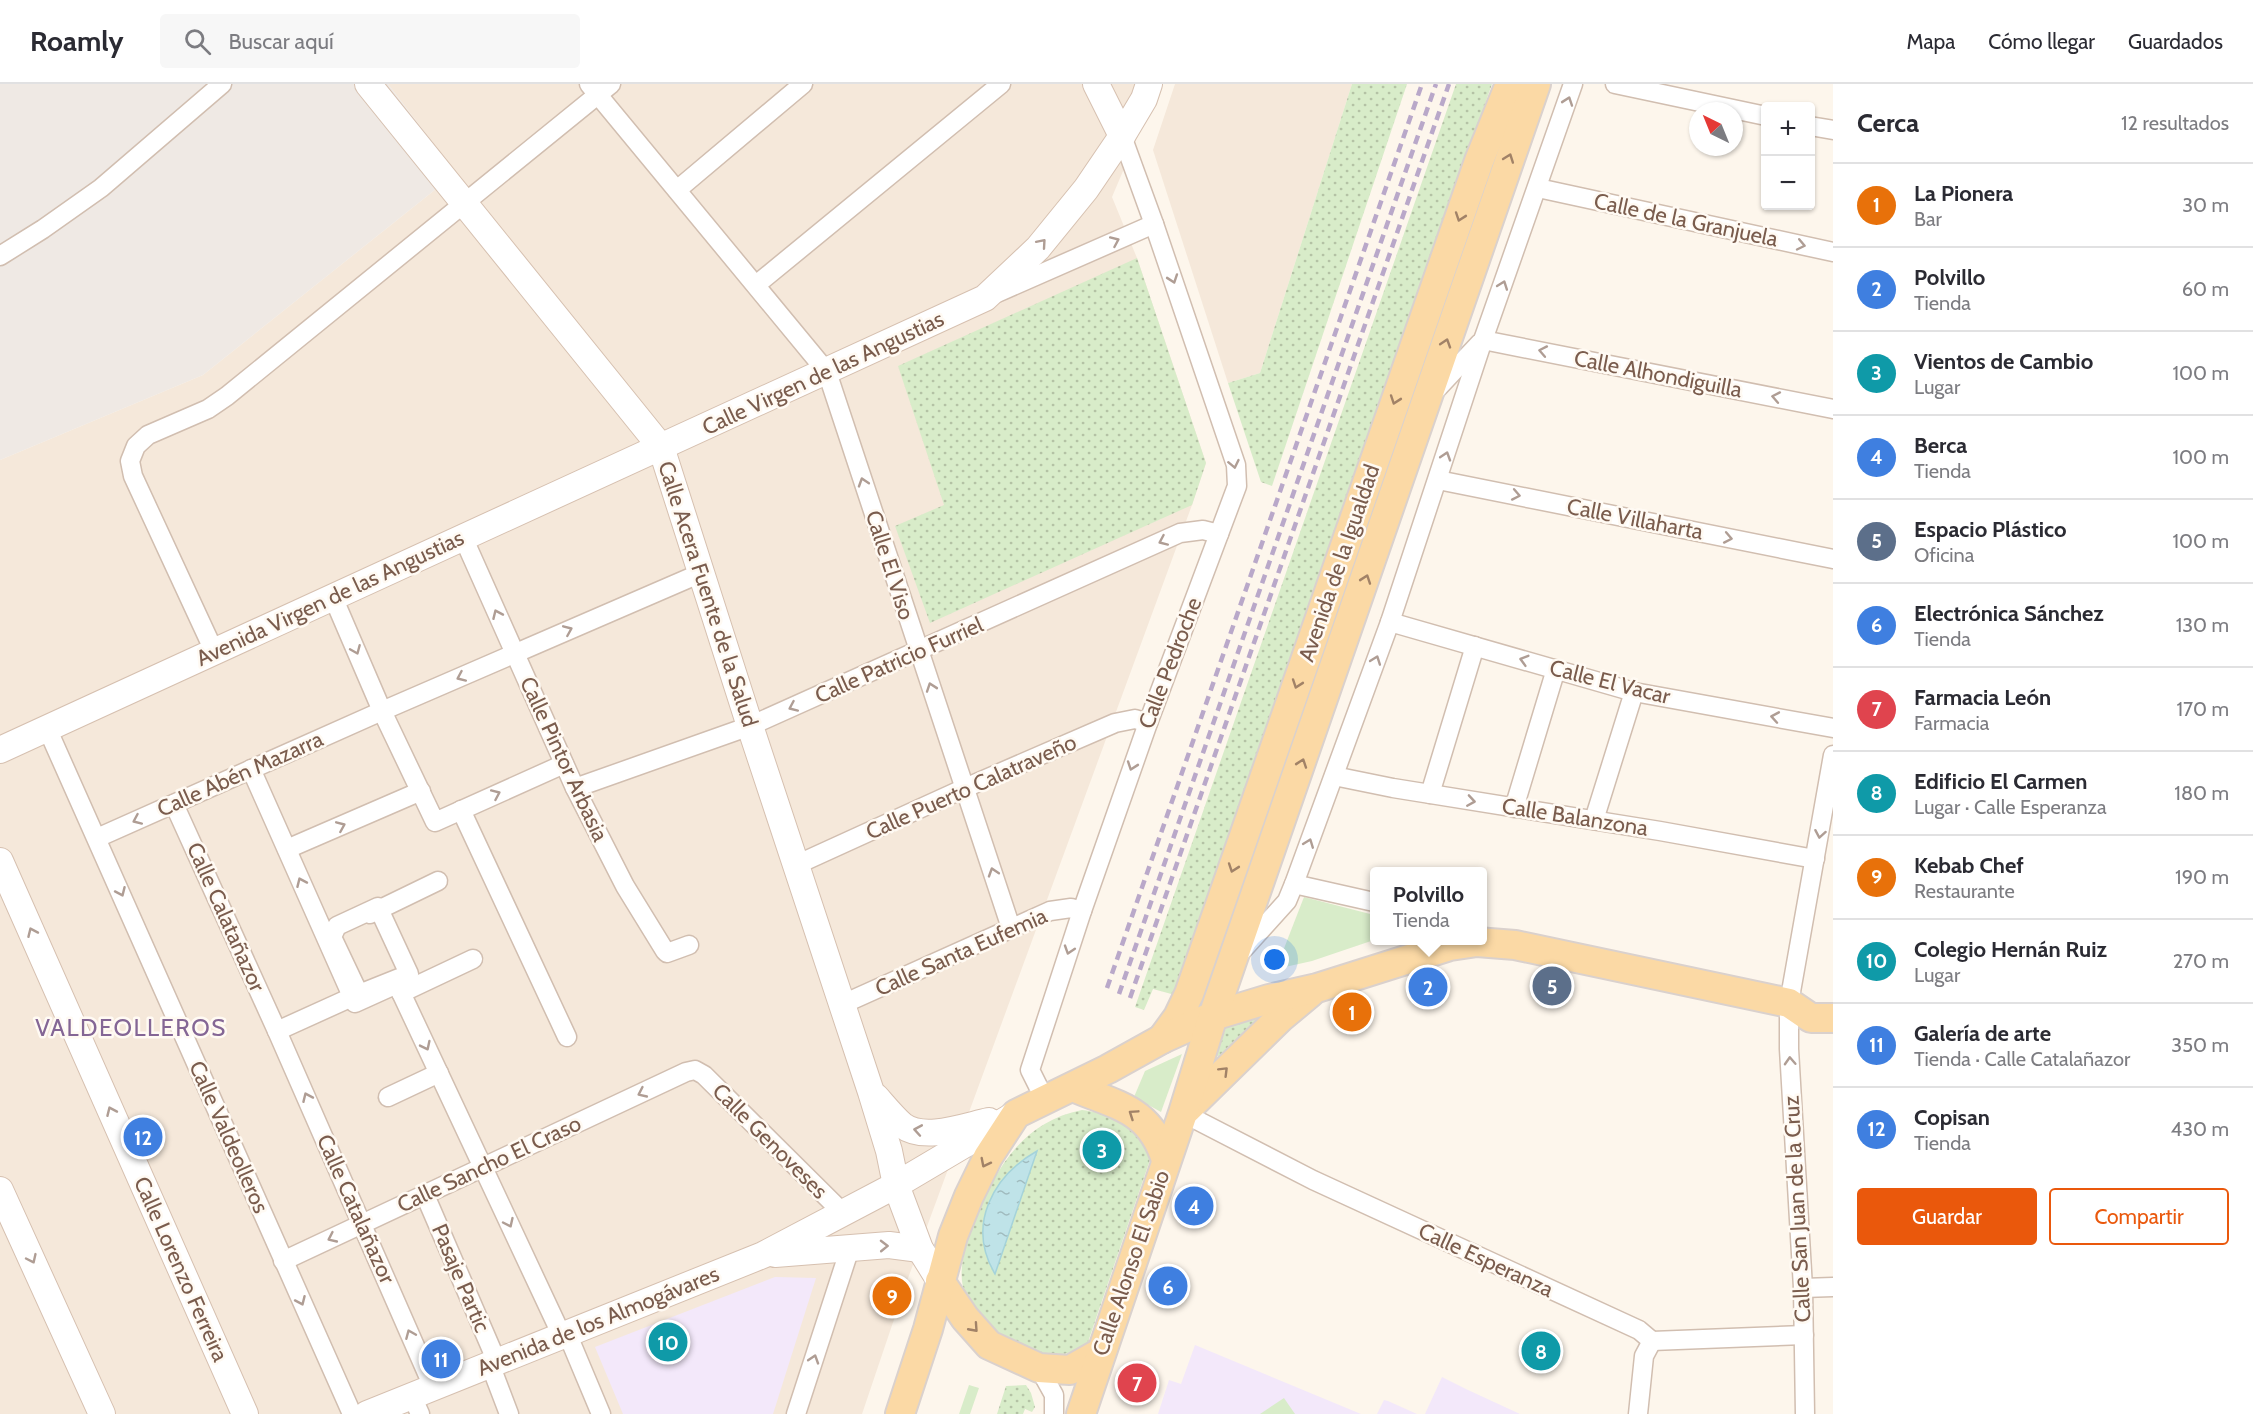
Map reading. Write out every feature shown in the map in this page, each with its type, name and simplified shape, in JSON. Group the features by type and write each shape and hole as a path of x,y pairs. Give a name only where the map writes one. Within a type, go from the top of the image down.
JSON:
{"main road":[{"path":"1479,161 1498,84"},
{"name":"Avenida de la Igualdad","path":"1162,1039 1178,1017 1189,994 1479,161 1510,84"},
{"name":"Avenida de la Igualdad","path":"1183,1113 1214,1016 1429,399 1466,280 1536,84"},
{"path":"1487,943 1515,945 1790,1003 1814,1000 1833,1001"},
{"path":"1214,1016 1269,999 1317,988 1457,945"},
{"path":"1183,1113 1280,1018 1317,988"},
{"path":"1790,1003 1811,1018 1833,1018"},
{"name":"Avenida de la Igualdad","path":"1016,1114 1073,1087 1162,1039 1214,1016"},
{"path":"1073,1087 1119,1104 1138,1116 1160,1140 1166,1160"},
{"name":"Calle Alonso El Sabio","path":"1081,1414 1183,1113"},
{"path":"900,1414 928,1329 953,1236 988,1157 1016,1114"},
{"path":"940,1281 965,1318 989,1345 1039,1368 1070,1370 1100,1353"}],"street":[{"path":"0,256 101,188 222,84"},
{"name":"Calle Acera Fuente de la Salud","path":"368,84 661,447 750,726 843,1004 889,1151 896,1185 920,1249 940,1281"},
{"path":"677,190 803,84"},
{"path":"756,285 1001,84"},
{"path":"1096,84 1122,136"},
{"name":"Calle Virgen de las Angustias","path":"985,298 1038,248 1086,189 1122,136 1144,99 1149,84"},
{"name":"Avenida de la Igualdad","path":"1233,961 1287,901 1294,884 1390,622 1483,340 1573,84"},
{"path":"1615,84 1761,115"},
{"path":"214,651 133,476 130,461 136,446 148,435 208,409 227,396 465,202 599,88 677,190 827,372"},
{"path":"1815,127 1833,130"},
{"name":"Calle Pedroche","path":"1045,1100 1030,1070 1082,911 1148,723 1237,486 1236,465 1122,136"},
{"name":"Calle de la Granjuela","path":"1538,188 1833,252"},
{"name":"Calle Virgen de las Angustias","path":"661,447 985,298 1154,224"},
{"name":"Avenida de la Igualdad","path":"1429,399 1483,340"},
{"name":"Calle Alhondiguilla","path":"1483,340 1833,409"},
{"name":"Calle El Viso","path":"827,372 1011,928"},
{"name":"Avenida Virgen de las Angustias","path":"0,750 661,447"},
{"name":"Calle Villaharta","path":"1438,480 1833,559"},
{"name":"Calle Patricio Furriel","path":"575,788 750,726 1180,533 1203,530 1219,534"},
{"name":"Calle Pintor Arbasia","path":"463,537 575,788 625,886 664,951 668,953 689,945"},
{"path":"514,654 701,573"},
{"path":"333,597 382,711 435,822 564,764"},
{"name":"Calle El Vacar","path":"1390,622 1634,692 1833,728"},
{"path":"1430,794 1474,646"},
{"name":"Calle Abén Mazarra","path":"97,838 514,654"},
{"path":"1514,808 1556,669"},
{"path":"1594,820 1634,692"},
{"name":"Calle Puerto Calatraveño","path":"796,865 1115,723 1135,719 1148,723"},
{"name":"Calle Valdeolleros","path":"47,728 352,1414"},
{"name":"Calle San Juan de la Cruz","path":"1805,1414 1803,1288 1789,1049 1790,1003 1833,755"},
{"path":"251,769 287,849 329,933 355,1003 397,984 601,1414"},
{"name":"Calle Balanzona","path":"1334,776 1815,859"},
{"path":"287,849 421,791"},
{"name":"Calle Calatañazor","path":"174,804 277,1031"},
{"path":"461,810 567,1037"},
{"name":"Calle Lorenzo Ferreira","path":"0,861 245,1414"},
{"path":"329,933 337,926 438,882"},
{"path":"1294,884 1370,901"},
{"name":"Calle Santa Eufemia","path":"843,1004 1050,911 1071,908 1082,911"},
{"path":"329,933 358,994 409,974 379,909"},
{"path":"1487,932 1515,945"},
{"path":"401,993 473,959"},
{"path":"277,1031 352,997"},
{"name":"Calle Catalañazor","path":"277,1031 362,1224 422,1399"},
{"name":"Calle Sancho El Craso","path":"283,1261 483,1166 686,1072 695,1070"},
{"name":"Calle Genoveses","path":"695,1070 704,1075 843,1213"},
{"path":"388,1097 439,1073"},
{"path":"871,1092 903,1125 913,1131 940,1132 1016,1114"},
{"name":"Calle Esperanza","path":"1183,1113 1313,1180 1640,1330 1652,1341"},
{"name":"Avenida de los Almogávares","path":"367,1414 422,1399 494,1363 763,1255 896,1185 1016,1114"},
{"name":"Pasaje Partic","path":"425,1195 494,1363 510,1414"},
{"path":"2,1202 102,1414"},
{"name":"Avenida de los Almogávares","path":"763,1255 889,1245 920,1249"},
{"path":"796,1414 849,1248"},
{"path":"1803,1288 1833,1287"},
{"path":"1638,1414 1644,1356 1652,1341 1804,1335"},
{"path":"1039,1368 1054,1395 1054,1414"}],"shaded area":[{"path":"0,84 388,84 456,173 203,375 0,460"},
{"path":"388,84 1160,84 1112,197 1137,258 1206,463 907,1281 862,1414 0,1414 0,460 203,375 456,173"},
{"path":"1175,84 1352,84 1260,373 1228,383 1153,150"},
{"path":"775,1277 816,1278 773,1414 623,1414 595,1347"},
{"path":"1195,1345 1361,1414 1158,1414 1169,1380 1181,1384"},
{"path":"1442,1377 1468,1390 1520,1414 1425,1414"},
{"path":"1384,1400 1388,1401 1417,1414 1377,1414"}],"green space":[{"path":"1352,84 1407,84 1272,486 1261,482 1228,383 1260,373"},
{"path":"1456,84 1492,84 1175,995 1153,989 1144,1010 1135,1007"},
{"path":"1137,258 1206,463 1192,505 930,623 895,526 944,505 898,366"},
{"path":"1304,897 1370,914 1370,941 1312,961 1276,969"},
{"path":"1258,1014 1265,1022 1220,1060 1216,1054 1227,1025"},
{"path":"1182,1054 1161,1112 1134,1097 1145,1071"},
{"path":"1082,1110 1108,1115 1133,1126 1145,1138 1151,1157 1088,1342 1075,1351 1048,1354 1013,1342 986,1324 967,1298 962,1281 962,1264 968,1239 979,1211 998,1172 1010,1154 1041,1126 1060,1116"},
{"path":"969,1385 979,1388 970,1414 959,1414"},
{"path":"1026,1385 1035,1407 1032,1412 1025,1409 1023,1414 997,1414 1006,1386"},
{"path":"1284,1398 1295,1414 1260,1414"}],"water":[{"path":"1037,1151 995,1274 987,1256 983,1238 984,1220 989,1204 997,1188 1008,1174 1021,1161"}],"railway":[{"path":"1107,988 1422,84"},
{"path":"1119,994 1436,84"},
{"path":"1130,998 1449,84"}],"place":[{"name":"Espacio Plástico","path":"1552,986"},
{"name":"Polvillo","path":"1428,987"},
{"name":"La Pionera","path":"1352,1012"},
{"name":"Copisan","path":"143,1137"},
{"name":"Vientos de Cambio","path":"1102,1150"},
{"name":"Berca","path":"1194,1206"},
{"name":"Electrónica Sánchez","path":"1168,1286"},
{"name":"Kebab Chef","path":"892,1296"},
{"name":"Colegio Hernán Ruiz","path":"668,1342"},
{"name":"Edificio El Carmen","path":"1541,1351"},
{"name":"Galería de arte","path":"441,1359"},
{"name":"Farmacia León","path":"1137,1383"}],"district":[{"name":"VALDEOLLEROS","path":"131,1027"}]}
